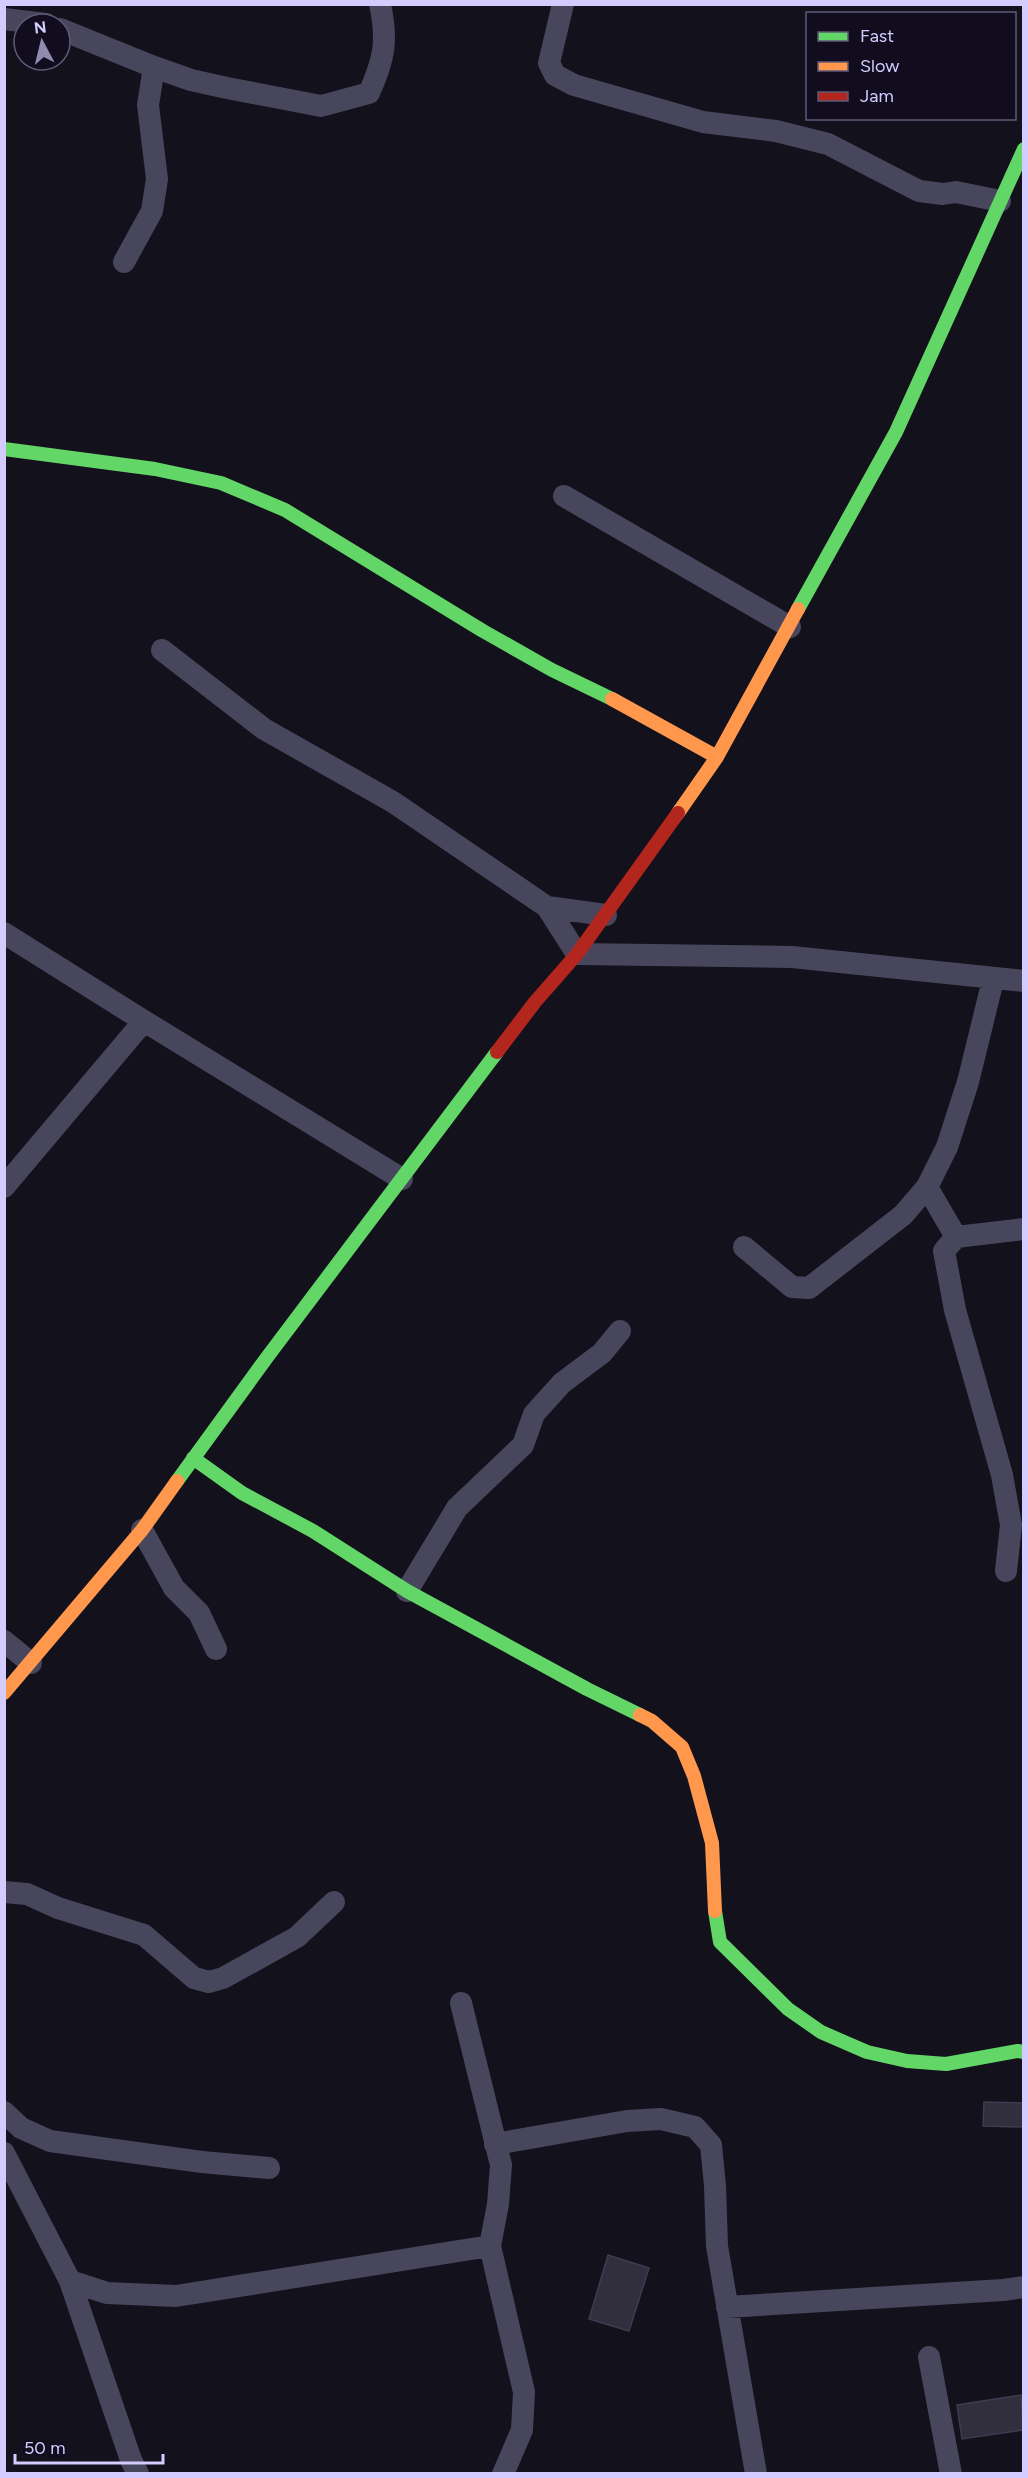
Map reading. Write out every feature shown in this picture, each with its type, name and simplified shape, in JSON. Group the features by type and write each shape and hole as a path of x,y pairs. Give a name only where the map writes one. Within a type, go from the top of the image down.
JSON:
{"street":[{"path":"72,34 191,80 321,106 369,93 382,63 384,24 381,4"},
{"path":"563,4 549,63 555,75 573,85 703,122 776,131 828,144 919,191 943,194 956,192 1000,201"},
{"path":"124,261 152,211 157,179 148,105 154,67"},
{"path":"4,1693 142,1530 193,1458 535,1002 577,954 717,757 896,432 1023,148"},
{"path":"4,449 154,469 221,483 285,510 483,631 552,670 625,705 717,757"},
{"path":"564,496 790,627"},
{"path":"162,650 264,729 393,802 547,907 577,954"},
{"path":"547,907 606,915"},
{"path":"4,933 144,1022 402,1179"},
{"path":"577,954 792,957 993,980 1023,981"},
{"path":"744,1247 792,1287 809,1288 903,1215 927,1187 947,1147 968,1082 993,980"},
{"path":"4,1187 144,1022"},
{"path":"927,1187 956,1236"},
{"path":"1006,1571 1011,1525 1002,1476 954,1310 944,1251 956,1236 1023,1229"},
{"path":"407,1591 457,1508 524,1445 534,1414 562,1383 602,1353 620,1331"},
{"path":"193,1458 242,1492 313,1531 407,1591 587,1689 652,1721 682,1748 694,1776 712,1843 715,1909 720,1942 788,2009 821,2032 867,2052 907,2061 946,2064 1023,2052"},
{"path":"142,1530 174,1588 199,1613 216,1649"},
{"path":"4,1641 31,1663"},
{"path":"4,1892 27,1894 58,1908 144,1935 194,1978 209,1982 223,1978 297,1937 334,1902"},
{"path":"461,2003 501,2165 498,2204 490,2246 524,2392 522,2430 503,2474"},
{"path":"4,2112 21,2128 50,2140 190,2160 269,2168"},
{"path":"495,2144 627,2121 661,2119 695,2127 711,2145 717,2246 756,2474"},
{"path":"4,2153 70,2281 130,2460 138,2474"},
{"path":"70,2281 107,2293 176,2296 490,2246"},
{"path":"727,2307 1023,2287"},
{"path":"929,2357 951,2474"}],"building":[{"path":"984,2102 1023,2103 1023,2127 983,2126"},
{"path":"608,2255 649,2268 629,2331 589,2319"},
{"path":"1021,2395 1023,2430 962,2439 957,2405"}],"traffic: fast":[{"path":"798,609 896,432 1024,149"},
{"path":"4,449 155,469 221,483 285,510 483,631 552,670 612,699"},
{"path":"177,1481 497,1052"},
{"path":"193,1458 242,1493 313,1531 407,1591 587,1689 640,1715"},
{"path":"715,1911 720,1942 788,2009 821,2032 867,2052 907,2061 946,2064 1018,2051 1024,2052"}],"traffic: slow":[{"path":"678,813 717,757 798,609"},
{"path":"612,699 717,757"},
{"path":"4,1693 142,1530 177,1481"},
{"path":"640,1715 652,1721 682,1747 694,1776 712,1843 715,1911"}],"traffic: jam":[{"path":"497,1052 535,1002 577,954 678,813"}]}
